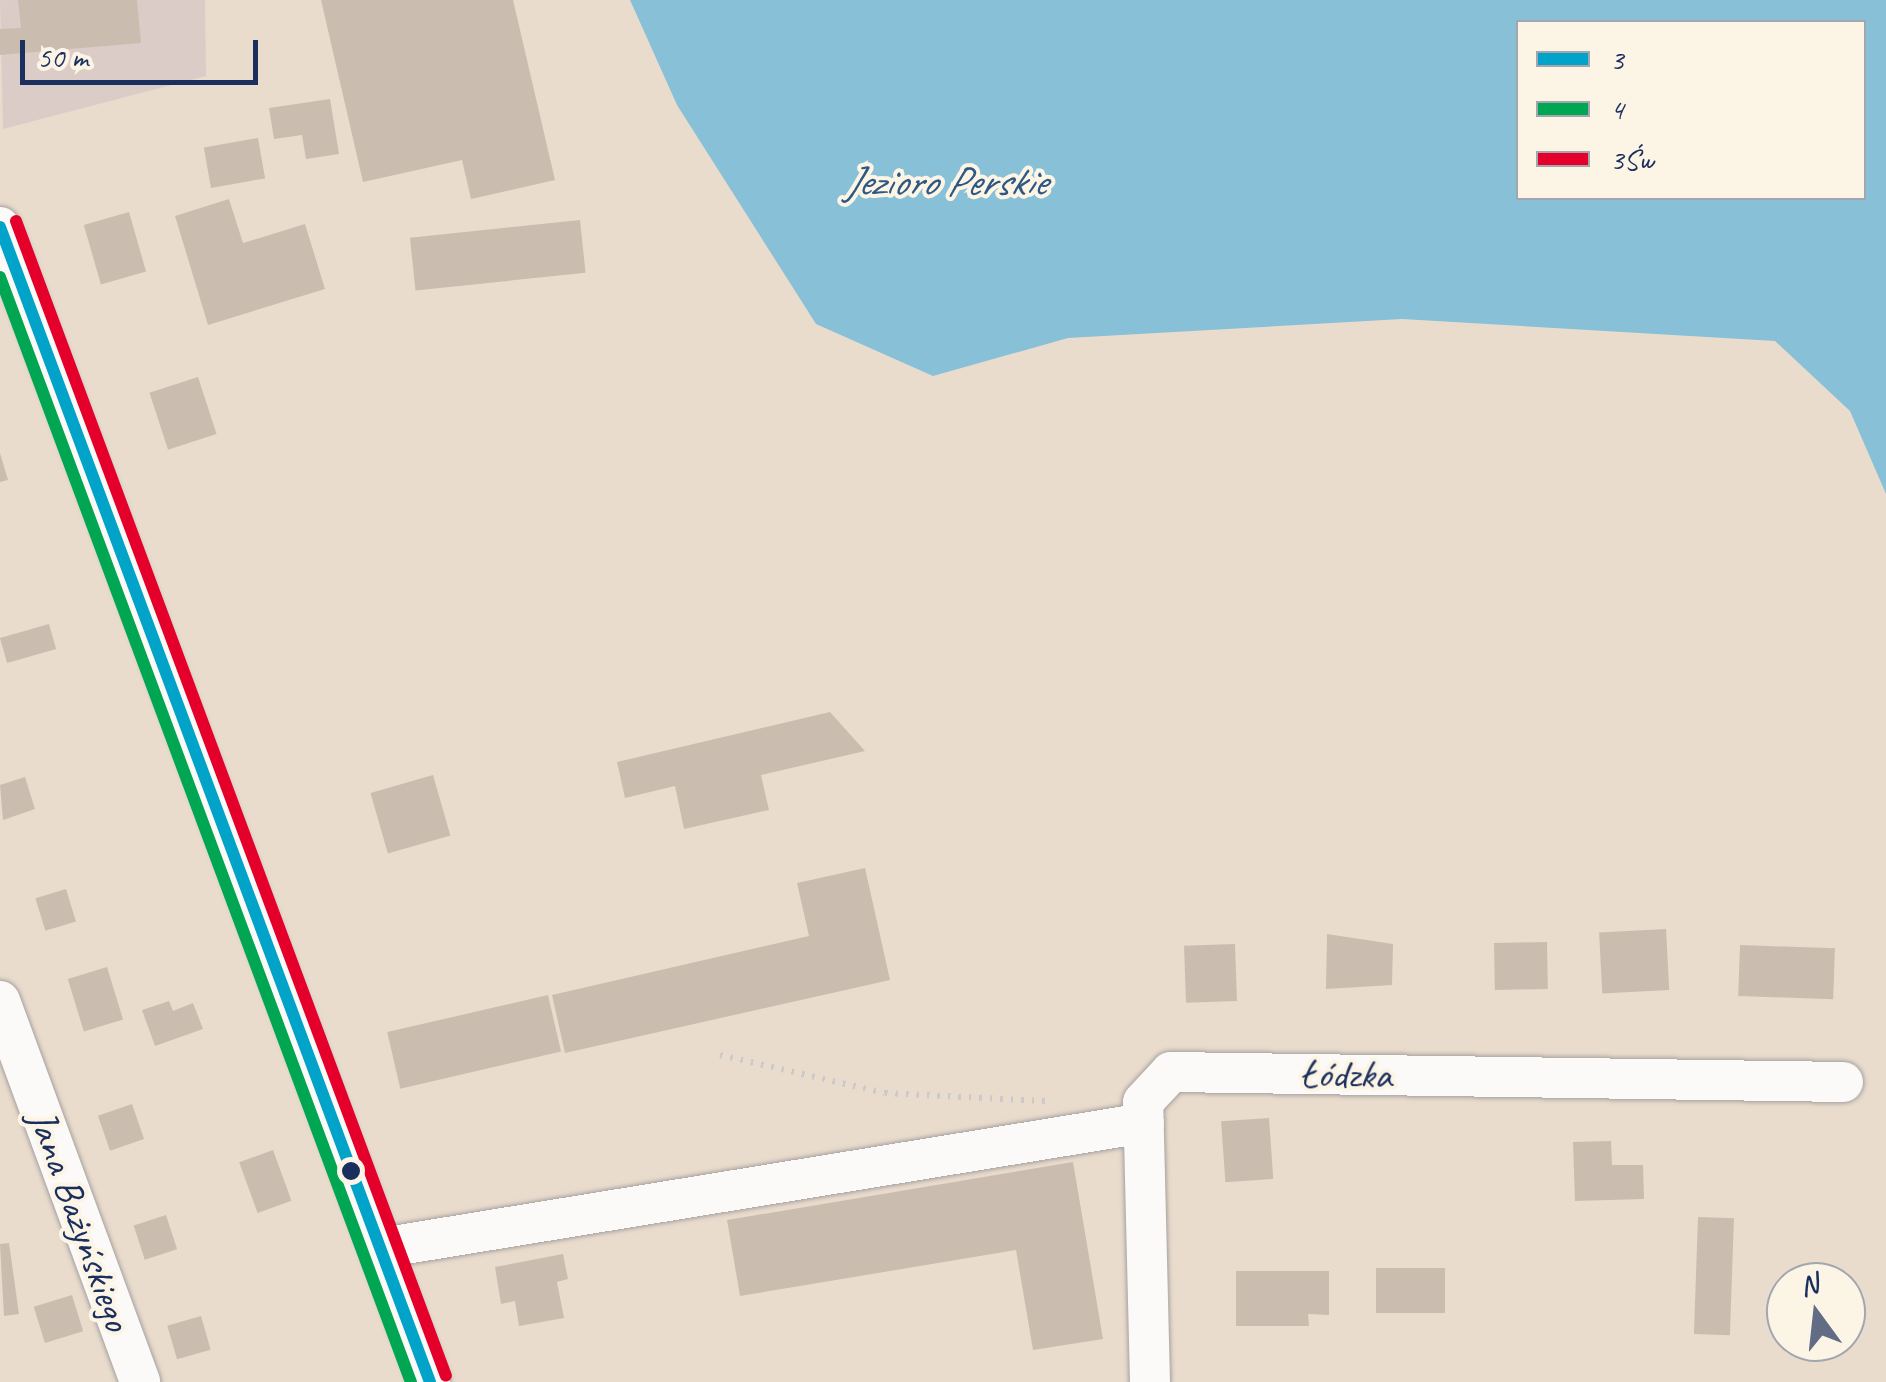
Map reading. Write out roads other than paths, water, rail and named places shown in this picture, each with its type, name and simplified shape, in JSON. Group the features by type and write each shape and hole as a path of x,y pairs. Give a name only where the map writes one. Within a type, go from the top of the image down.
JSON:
{"street":[{"path":"0,228 18,326 381,1248 430,1382"},
{"name":"Jana Bażyńskiego","path":"0,1001 140,1382"},
{"name":"Łódzka","path":"1150,1382 1143,1102 1170,1072 1842,1082"},
{"path":"381,1248 1144,1123"}],"water":[{"name":"Jezioro Perskie","path":"630,0 1886,0 1886,494 1850,411 1775,341 1402,319 1068,338 933,376 816,324 677,105"}]}
